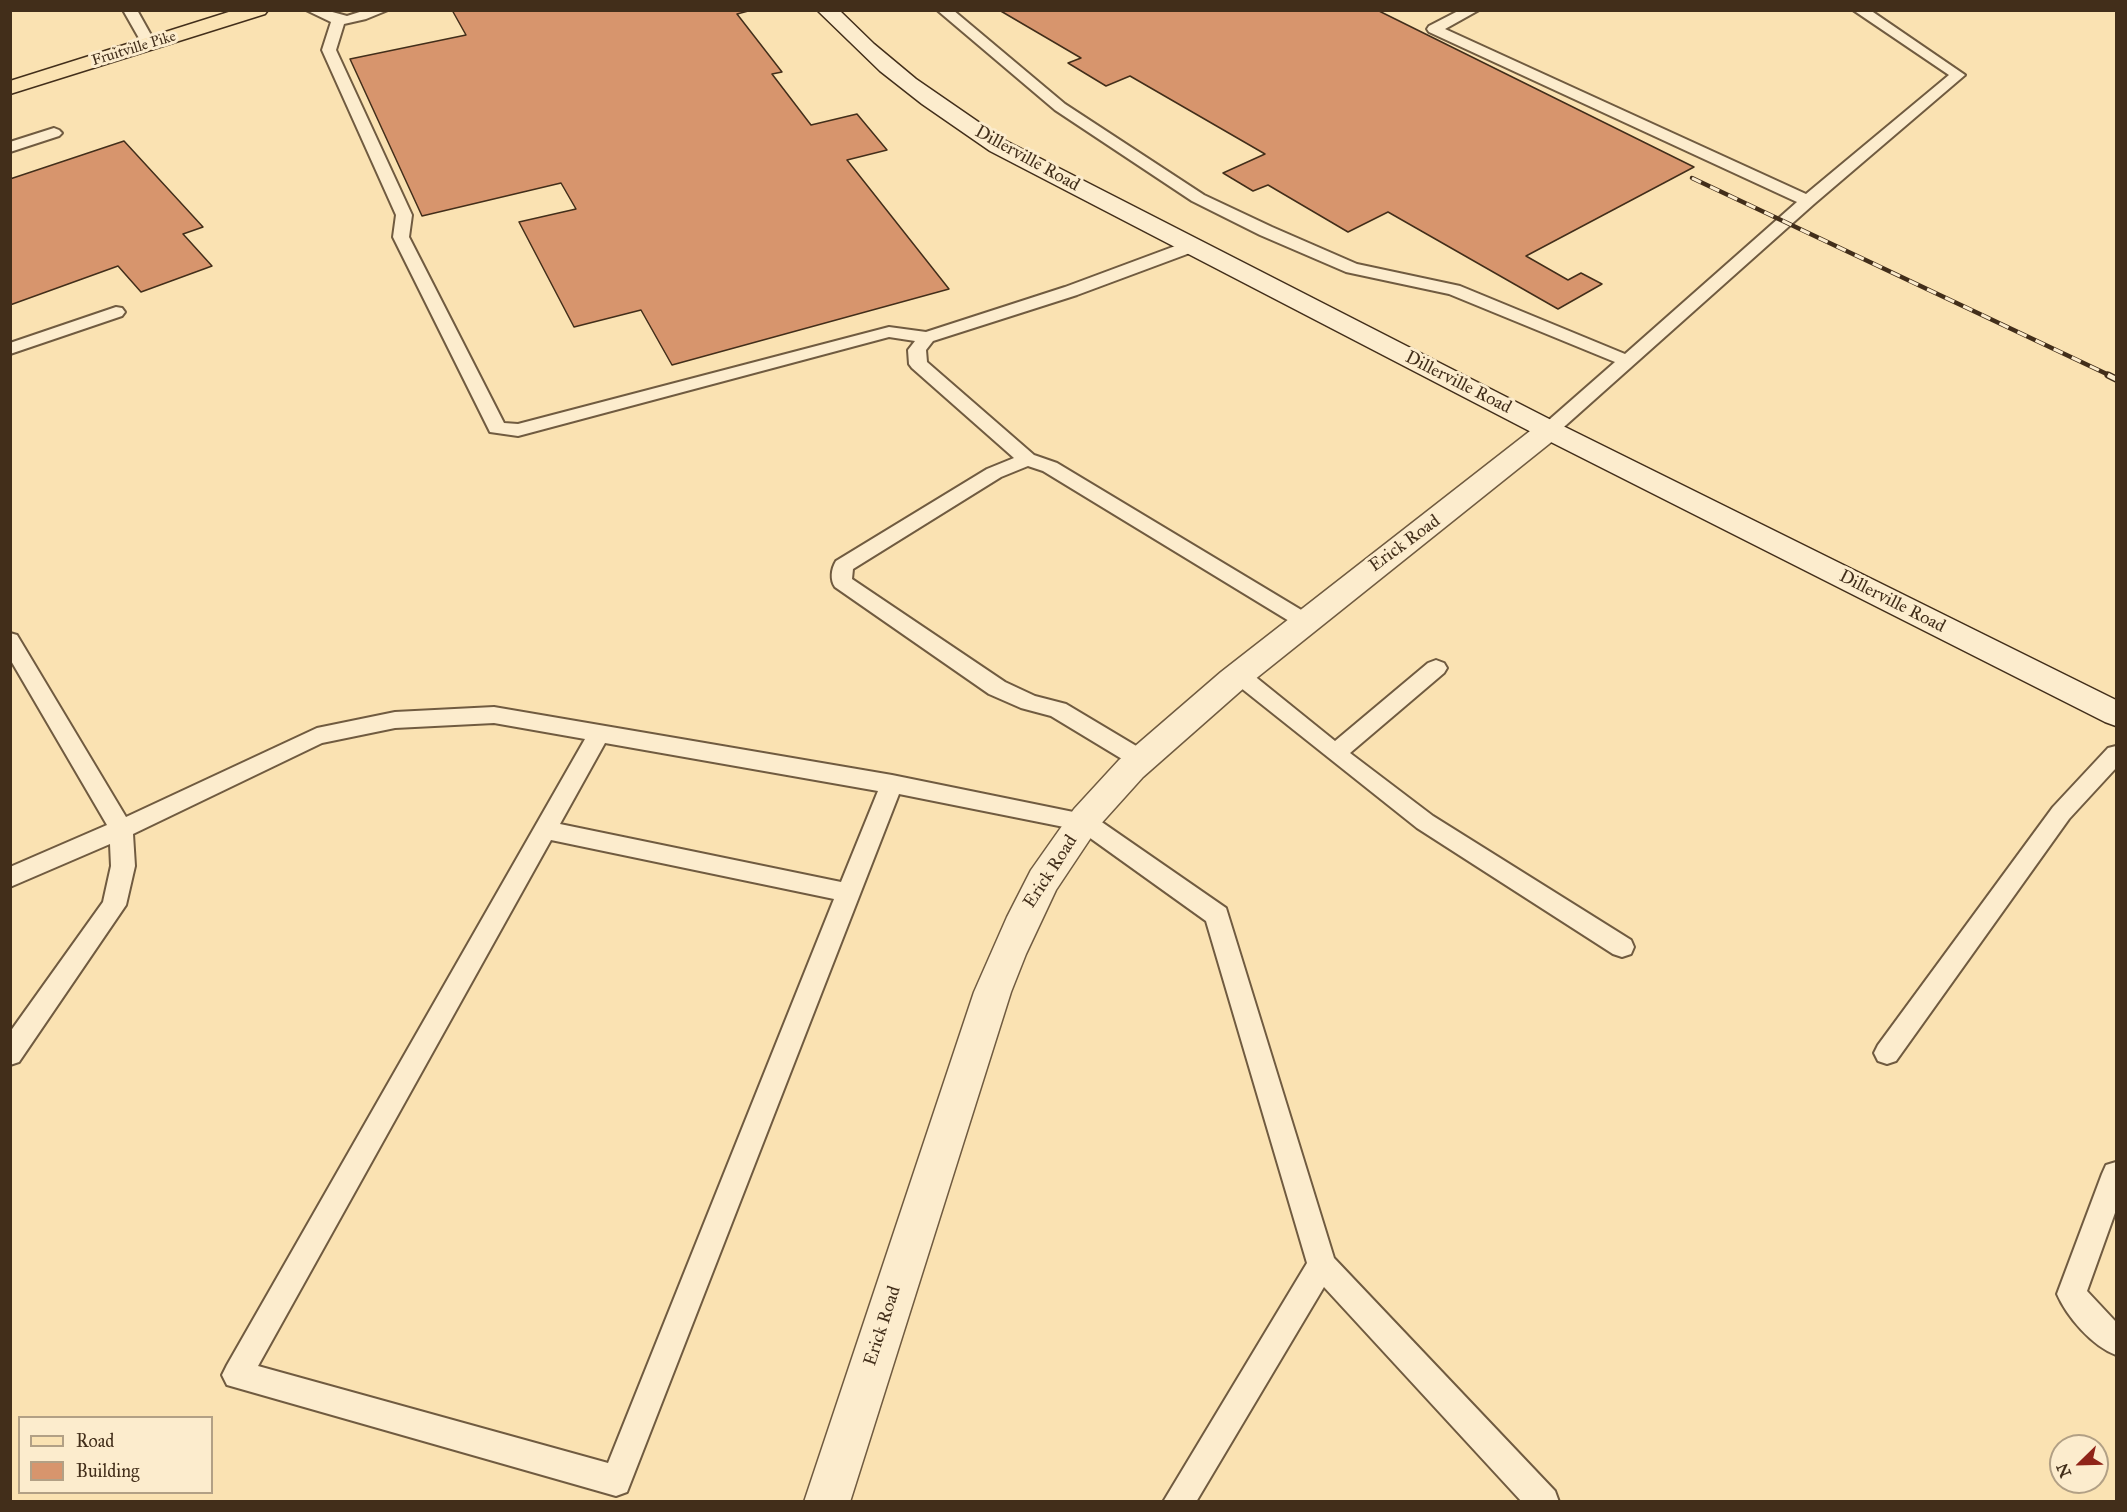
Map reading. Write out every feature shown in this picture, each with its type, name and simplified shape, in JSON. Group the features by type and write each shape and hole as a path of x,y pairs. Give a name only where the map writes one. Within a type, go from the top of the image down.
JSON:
{"main road":[{"name":"Fruitville Pike","path":"10,87 258,10"},
{"name":"Dillerville Road","path":"827,10 879,62 950,115 998,146 1549,430 2116,714"},
{"name":"Erick Road","path":"827,1502 987,1005 1021,920 1066,844 1120,778 1168,733 1374,567 1447,514 1549,430"}],"lane":[{"path":"130,10 149,44"},
{"path":"313,10 338,21 381,10"},
{"path":"944,10 1060,107 1198,198 1266,231 1352,268 1454,290 1627,361"},
{"path":"1472,10 1434,29 1808,201"},
{"path":"1549,430 1808,201 1958,75 1860,10"},
{"path":"338,21 329,50 404,215 401,237 497,428 518,430 889,332 927,337 1071,291 1192,246"},
{"path":"10,147 54,133"},
{"path":"10,349 116,312"},
{"path":"927,337 917,350 918,364 1027,459 1050,467 1306,622"},
{"path":"1027,459 994,473 858,555 843,566 842,582 997,688 1029,702 1058,710 1140,759"},
{"path":"10,640 121,829 123,866 114,905 10,1054"},
{"path":"1335,753 1437,668"},
{"path":"1239,675 1425,822 1622,947"},
{"path":"10,878 121,829 317,736 395,720 494,715 892,784 1085,822 1217,915 1322,1265 1544,1502"},
{"path":"599,734 237,1375 616,1481 892,784"},
{"path":"1887,1053 2061,813 2116,754"},
{"path":"545,830 849,893"},
{"path":"2116,1174 2071,1294 2094,1321 2116,1341"},
{"path":"1178,1502 1322,1265"}],"building":[{"path":"452,10 752,10 737,14 782,72 772,74 811,125 857,114 887,150 847,160 949,289 672,365 641,310 574,327 519,222 576,209 561,183 422,216 350,59 466,35"},
{"path":"999,10 1377,10 1694,167 1526,256 1568,280 1581,273 1602,284 1558,309 1388,212 1348,232 1268,185 1253,191 1223,173 1265,154 1130,76 1106,86 1068,63 1081,58"},
{"path":"124,141 203,227 183,234 212,266 141,292 118,266 10,305 10,179"}],"railway":[{"path":"1692,178 2111,376"},
{"path":"2108,375 2116,379"}]}
